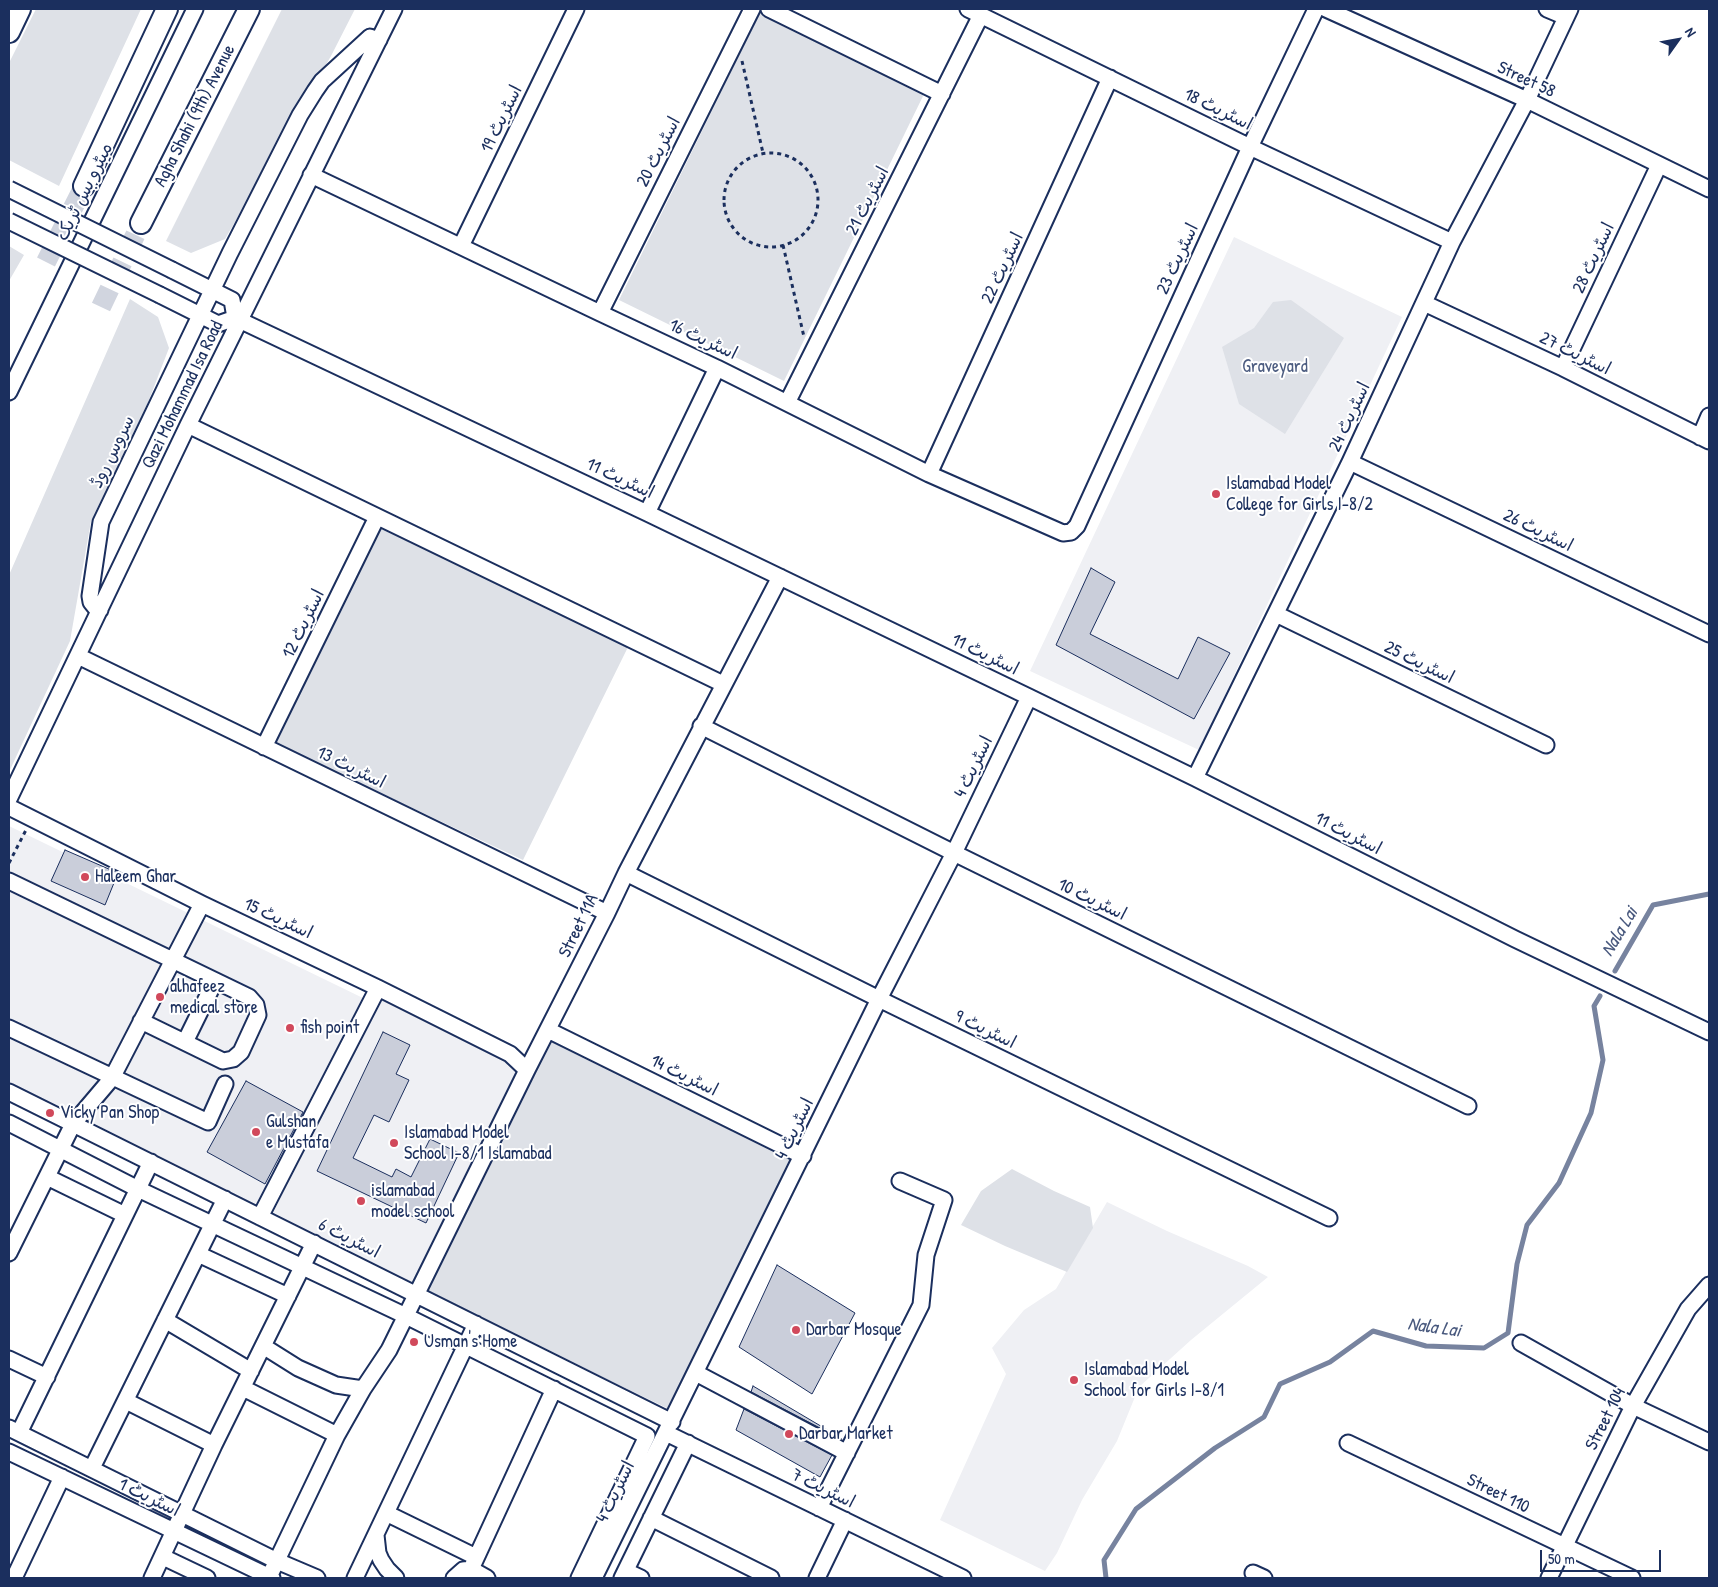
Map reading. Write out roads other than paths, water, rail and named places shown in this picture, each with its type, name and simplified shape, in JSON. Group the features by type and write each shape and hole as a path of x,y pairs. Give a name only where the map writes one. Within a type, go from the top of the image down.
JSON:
{"main road":[{"path":"9,32 20,9"},
{"path":"84,186 167,9"},
{"name":"Agha Shahi (9th) Avenue","path":"140,223 249,9"}],"street":[{"name":"میٹرو بس ٹریک","path":"9,392 195,9"},
{"name":"Qazi Mohammad Isa Road","path":"9,799 237,319 394,9"},
{"name":"اسٹریٹ 19","path":"461,246 576,9"},
{"name":"اسٹریٹ 20","path":"600,313 752,9"},
{"path":"769,9 942,94"},
{"name":"اسٹریٹ 23","path":"1077,526 1250,147 1316,9"},
{"name":"Street 58","path":"1326,9 1527,100 1709,189"},
{"path":"1547,9 1568,13"},
{"name":"اسٹریٹ 21","path":"787,403 942,94 975,12"},
{"name":"اسٹریٹ 18","path":"975,12 1250,147 1452,242"},
{"name":"اسٹریٹ 24","path":"1195,778 1350,462 1452,242 1527,100 1568,13"},
{"name":"سروس روڈ","path":"100,610 94,607 90,596 101,522 212,289 314,91 370,37 379,40"},
{"name":"اسٹریٹ 22","path":"929,474 1110,78"},
{"name":"اسٹریٹ 28","path":"1563,368 1659,165"},
{"name":"اسٹریٹ 16","path":"311,175 718,368 929,474 1063,533 1071,532 1077,526"},
{"path":"9,189 232,300 237,319 218,324 9,221"},
{"name":"اسٹریٹ 27","path":"1424,302 1563,368 1704,439"},
{"name":"اسٹریٹ 11","path":"237,319 647,513 1029,697 1515,939 1709,1032"},
{"path":"647,513 718,368"},
{"path":"1704,439 1709,416"},
{"path":"188,425 722,684"},
{"name":"اسٹریٹ 26","path":"1350,462 1709,634"},
{"name":"اسٹریٹ 12","path":"264,747 377,517"},
{"name":"Street 11A","path":"271,1578 277,1561 337,1435 363,1388 389,1350 626,873 722,684 780,577"},
{"name":"اسٹریٹ 25","path":"1276,614 1546,746"},
{"name":"اسٹریٹ 13","path":"78,656 607,913"},
{"name":"اسٹریٹ 4","path":"594,1578 879,999 954,853 1029,697"},
{"name":"اسٹریٹ 10","path":"701,726 1468,1106"},
{"name":"اسٹریٹ 15","path":"9,807 202,904 378,988 510,1054 527,1070"},
{"name":"اسٹریٹ 9","path":"626,873 879,999 1329,1218"},
{"path":"9,881 249,997 256,1005 258,1015 241,1052 233,1059 224,1061 140,1021"},
{"path":"9,1253 12,1236 47,1177 74,1124 112,1078 202,904"},
{"path":"185,1042 215,981"},
{"path":"260,1217 378,988"},
{"path":"9,1028 208,1122 225,1084"},
{"name":"اسٹریٹ 14","path":"548,1030 803,1156"},
{"name":"اسٹریٹ 6","path":"9,1092 476,1324 669,1428"},
{"path":"9,1123 60,1151 406,1316 647,1436 579,1578"},
{"path":"151,1162 47,1377 14,1431 277,1561 317,1578"},
{"path":"47,1177 125,1215"},
{"path":"820,1508 921,1305 926,1255 944,1200 900,1181"},
{"path":"92,1468 225,1199"},
{"path":"152,1578 214,1445 314,1242"},
{"path":"198,1254 288,1296"},
{"name":"Street 104","path":"1549,1578 1633,1406 1688,1309 1709,1285"},
{"path":"165,1320 251,1371"},
{"path":"355,1578 476,1324"},
{"path":"1521,1343 1633,1406 1709,1442"},
{"path":"263,1346 298,1368 336,1385 363,1388"},
{"path":"9,1359 47,1377"},
{"path":"696,1373 847,1453"},
{"path":"243,1388 337,1435"},
{"path":"454,1578 473,1563 554,1390"},
{"path":"126,1401 214,1445"},
{"name":"اسٹریٹ 7","path":"669,1428 688,1444 963,1578"},
{"name":"Street 110","path":"1348,1442 1632,1578"},
{"path":"641,1578 624,1574 688,1444"},
{"name":"اسٹریٹ 1","path":"9,1452 271,1578"},
{"path":"14,1578 62,1476"},
{"path":"386,1513 473,1563 487,1578"},
{"path":"651,1518 748,1573 772,1578"},
{"path":"817,1578 845,1520"},
{"path":"376,1535 381,1560 396,1578"},
{"path":"162,1557 179,1572 207,1578"}],"waterway":[{"name":"Nala Lai","path":"1615,971 1653,905 1709,894"},
{"name":"Nala Lai","path":"1106,1578 1104,1560 1136,1509 1215,1448 1264,1417 1280,1384 1330,1362 1373,1331 1426,1346 1484,1348 1508,1333 1517,1264 1527,1225 1559,1183 1591,1113 1603,1060 1594,1006 1600,996"}],"tunnel":[{"path":"46,262 84,186"},
{"path":"101,307 141,223"}],"place":[{"name":"Islamabad Model College for Girls I-8/2","path":"1216,494"},
{"name":"Haleem Ghar","path":"85,877"},
{"name":"alhafeez medical store","path":"160,997"},
{"name":"fish point","path":"290,1028"},
{"name":"Vicky Pan Shop","path":"50,1113"},
{"name":"Gulshan e Mustafa","path":"256,1132"},
{"name":"Islamabad Model School I-8/1 Islamabad","path":"394,1143"},
{"name":"islamabad model school","path":"361,1201"},
{"name":"Darbar Mosque","path":"796,1330"},
{"name":"Usman's Home","path":"414,1342"},
{"name":"Islamabad Model School for Girls I-8/1","path":"1074,1380"},
{"name":"Darbar Market","path":"789,1434"}],"park label":[{"name":"Graveyard","path":"1275,367"}]}
